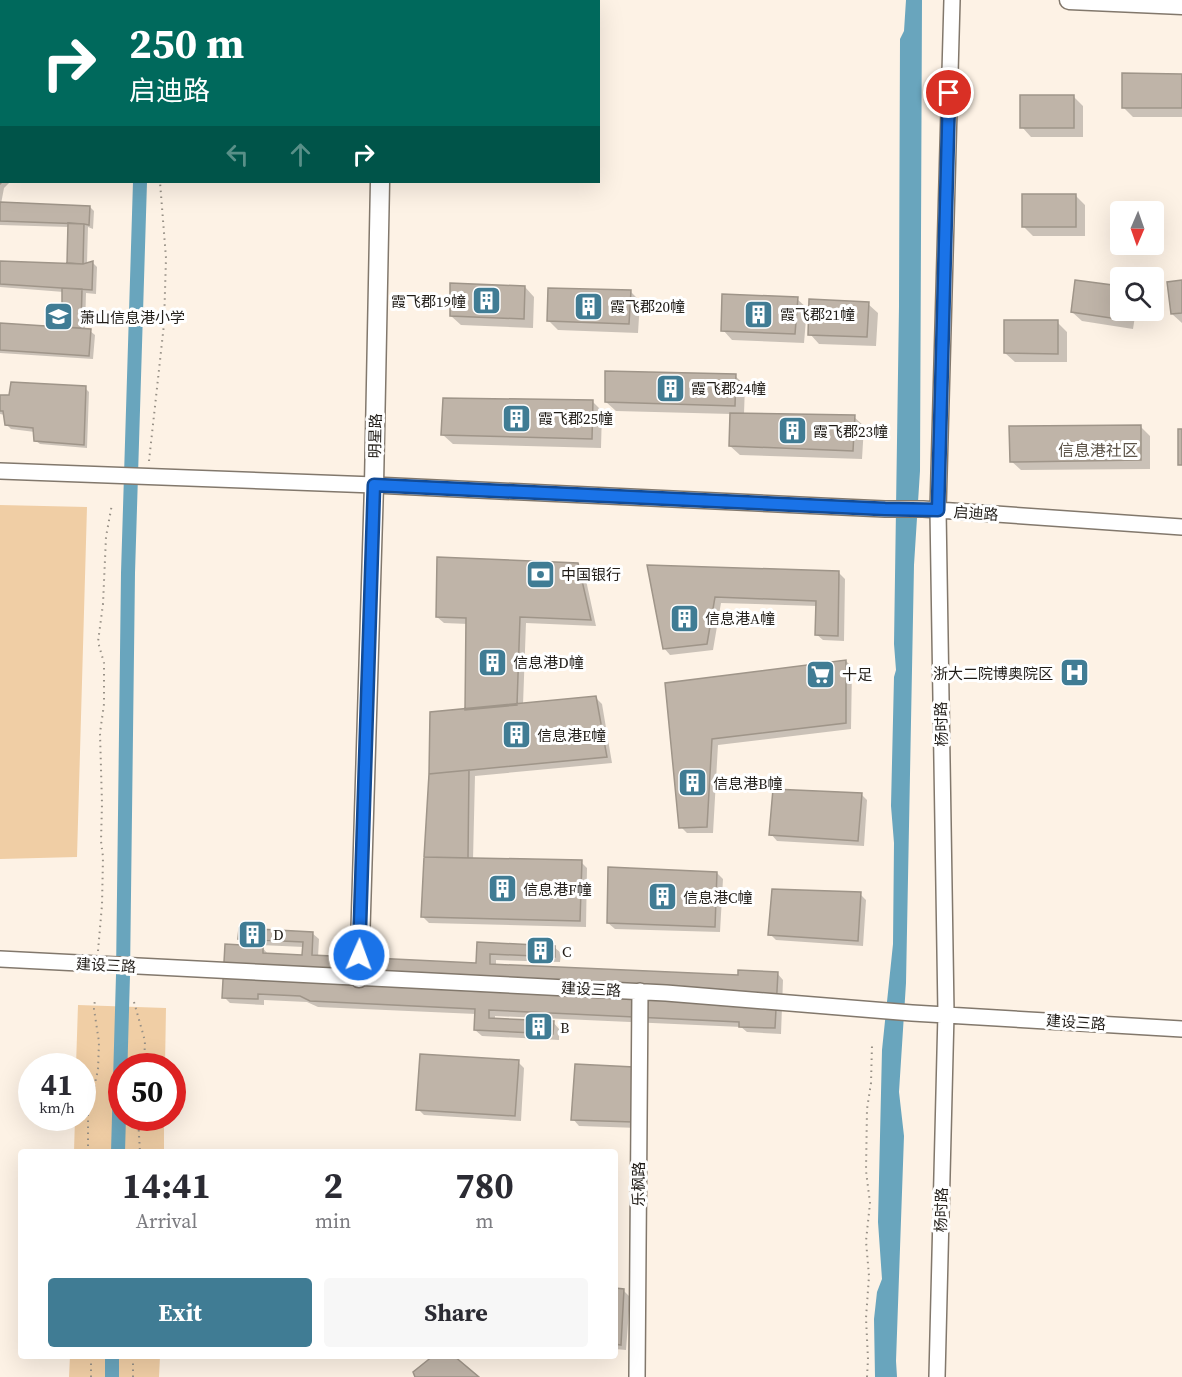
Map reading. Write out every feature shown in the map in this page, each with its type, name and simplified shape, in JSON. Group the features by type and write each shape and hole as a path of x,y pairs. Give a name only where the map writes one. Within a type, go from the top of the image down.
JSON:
{"main road":[{"path":"1069,0 1182,5"},
{"name":"明星路","path":"359,978 374,485 380,183"}],"street":[{"name":"杨时路","path":"937,1377 946,1013 931,510 952,0"},
{"name":"启迪路","path":"0,471 931,510 1182,527"},
{"name":"建设三路","path":"0,959 99,958 138,966 640,991 912,1013 946,1013 1182,1029"},
{"name":"乐枫路","path":"637,1377 640,991"}],"path":[{"path":"149,461 164,324 166,258 160,183"},
{"path":"99,958 102,905 100,733 104,705 104,663 98,642 103,604 106,537 112,504"},
{"path":"88,1149 88,1113 98,1070 99,1042 94,1009 95,999"},
{"path":"134,1002 145,1041 145,1053"},
{"path":"867,1377 866,1318 869,1276 866,1240 870,1203 866,1171 867,1109 871,1083 872,1045"},
{"path":"139,1131 140,1149"},
{"path":"91,1377 92,1359"},
{"path":"133,1359 133,1377"}],"shaded area":[{"path":"0,505 87,507 77,857 0,859"},
{"path":"78,1005 166,1008 165,1053 108,1053 108,1131 164,1131 164,1149 74,1149 75,1131 96,1131 96,1053 76,1053"},
{"path":"70,1359 160,1359 159,1377 69,1377"}],"water":[{"path":"906,0 922,0 920,471 914,565 906,983 899,1092 904,1136 897,1377 875,1377 874,1319 877,1292 882,1279 878,1222 882,1050 893,944 894,843 891,806 896,670 894,644 900,39 904,31"}],"building":[{"path":"1122,73 1182,74 1182,108 1122,108"},
{"path":"1020,95 1074,95 1074,128 1020,128"},
{"path":"1022,194 1076,194 1076,227 1022,227"},
{"path":"0,202 90,206 89,225 0,221"},
{"path":"68,223 84,224 83,264 67,263"},
{"path":"0,261 83,264 93,261 92,290 0,284"},
{"path":"1075,280 1110,285 1110,318 1071,312"},
{"path":"1182,280 1182,313 1171,314 1167,282"},
{"name":"霞飞郡19幢","path":"450,283 525,286 524,319 450,316"},
{"path":"62,288 82,289 81,328 62,327"},
{"name":"霞飞郡20幢","path":"548,288 631,290 629,324 547,321"},
{"name":"霞飞郡21幢","path":"722,294 798,297 795,334 721,331"},
{"path":"809,299 869,302 867,337 808,335"},
{"path":"1004,320 1058,320 1058,354 1004,353"},
{"path":"0,323 91,329 89,356 0,350"},
{"name":"霞飞郡24幢","path":"605,371 736,374 735,406 605,402"},
{"path":"11,382 86,386 84,445 34,441 33,428 5,425 3,411 0,411 0,395 9,395"},
{"name":"霞飞郡25幢","path":"443,398 593,400 592,439 441,435"},
{"name":"霞飞郡23幢","path":"730,413 855,415 853,451 729,446"},
{"path":"1141,425 1141,460 1010,462 1009,426"},
{"path":"1178,429 1182,429 1182,465 1178,465"},
{"name":"信息港D幢","path":"437,557 578,563 591,620 520,617 517,705 465,710 466,618 436,617"},
{"name":"信息港A幢","path":"647,565 839,571 838,636 815,635 816,601 715,597 707,644 663,649"},
{"name":"信息港B幢","path":"846,660 846,723 712,739 707,827 679,828 665,683"},
{"name":"信息港E幢","path":"596,696 607,757 429,774 430,712"},
{"path":"469,770 468,858 424,857 429,774"},
{"path":"773,789 862,793 858,841 769,835"},
{"name":"信息港F幢","path":"424,857 582,860 580,921 421,917"},
{"name":"信息港C幢","path":"608,867 717,872 715,927 607,923"},
{"path":"772,889 861,892 858,941 768,935"},
{"path":"239,928 313,932 312,955 476,963 477,942 555,946 555,957 490,954 490,964 738,975 738,970 778,972 775,1028 739,1027 739,1022 489,1010 489,1018 554,1021 553,1034 474,1030 475,1009 310,1001 300,996 258,994 258,999 222,998 225,944 263,946 263,953 302,955 303,942 238,939"},
{"name":"D","path":"239,928 266,930 265,940 238,939"},
{"name":"C","path":"528,944 555,946 555,957 528,956"},
{"name":"B","path":"526,1020 554,1021 553,1034 525,1033"},
{"path":"420,1054 519,1060 515,1116 416,1110"},
{"path":"575,1064 634,1067 633,1122 571,1120"},
{"path":"618,1288 624,1289 621,1345 618,1344"},
{"path":"429,1359 458,1359 479,1377 415,1377 413,1372"}],"waterway":[{"path":"118,1149 123,975 128,573 140,183"},
{"path":"112,1359 112,1377"}],"place":[{"name":"霞飞郡19幢","path":"487,301"},
{"name":"霞飞郡20幢","path":"589,306"},
{"name":"霞飞郡21幢","path":"759,314"},
{"name":"萧山信息港小学","path":"59,317"},
{"name":"霞飞郡24幢","path":"670,388"},
{"name":"霞飞郡25幢","path":"517,418"},
{"name":"霞飞郡23幢","path":"792,431"},
{"name":"中国银行","path":"540,574"},
{"name":"信息港A幢","path":"684,618"},
{"name":"信息港D幢","path":"492,662"},
{"name":"浙大二院博奥院区","path":"1074,673"},
{"name":"十足","path":"821,674"},
{"name":"信息港E幢","path":"516,735"},
{"name":"信息港B幢","path":"692,783"},
{"name":"信息港F幢","path":"502,889"},
{"name":"信息港C幢","path":"662,897"},
{"name":"D","path":"252,934"},
{"name":"C","path":"541,951"},
{"name":"B","path":"539,1027"}],"district":[{"name":"信息港社区","path":"1098,450"}],"route":[{"path":"359,955 374,485 938,510 949,93"}]}
